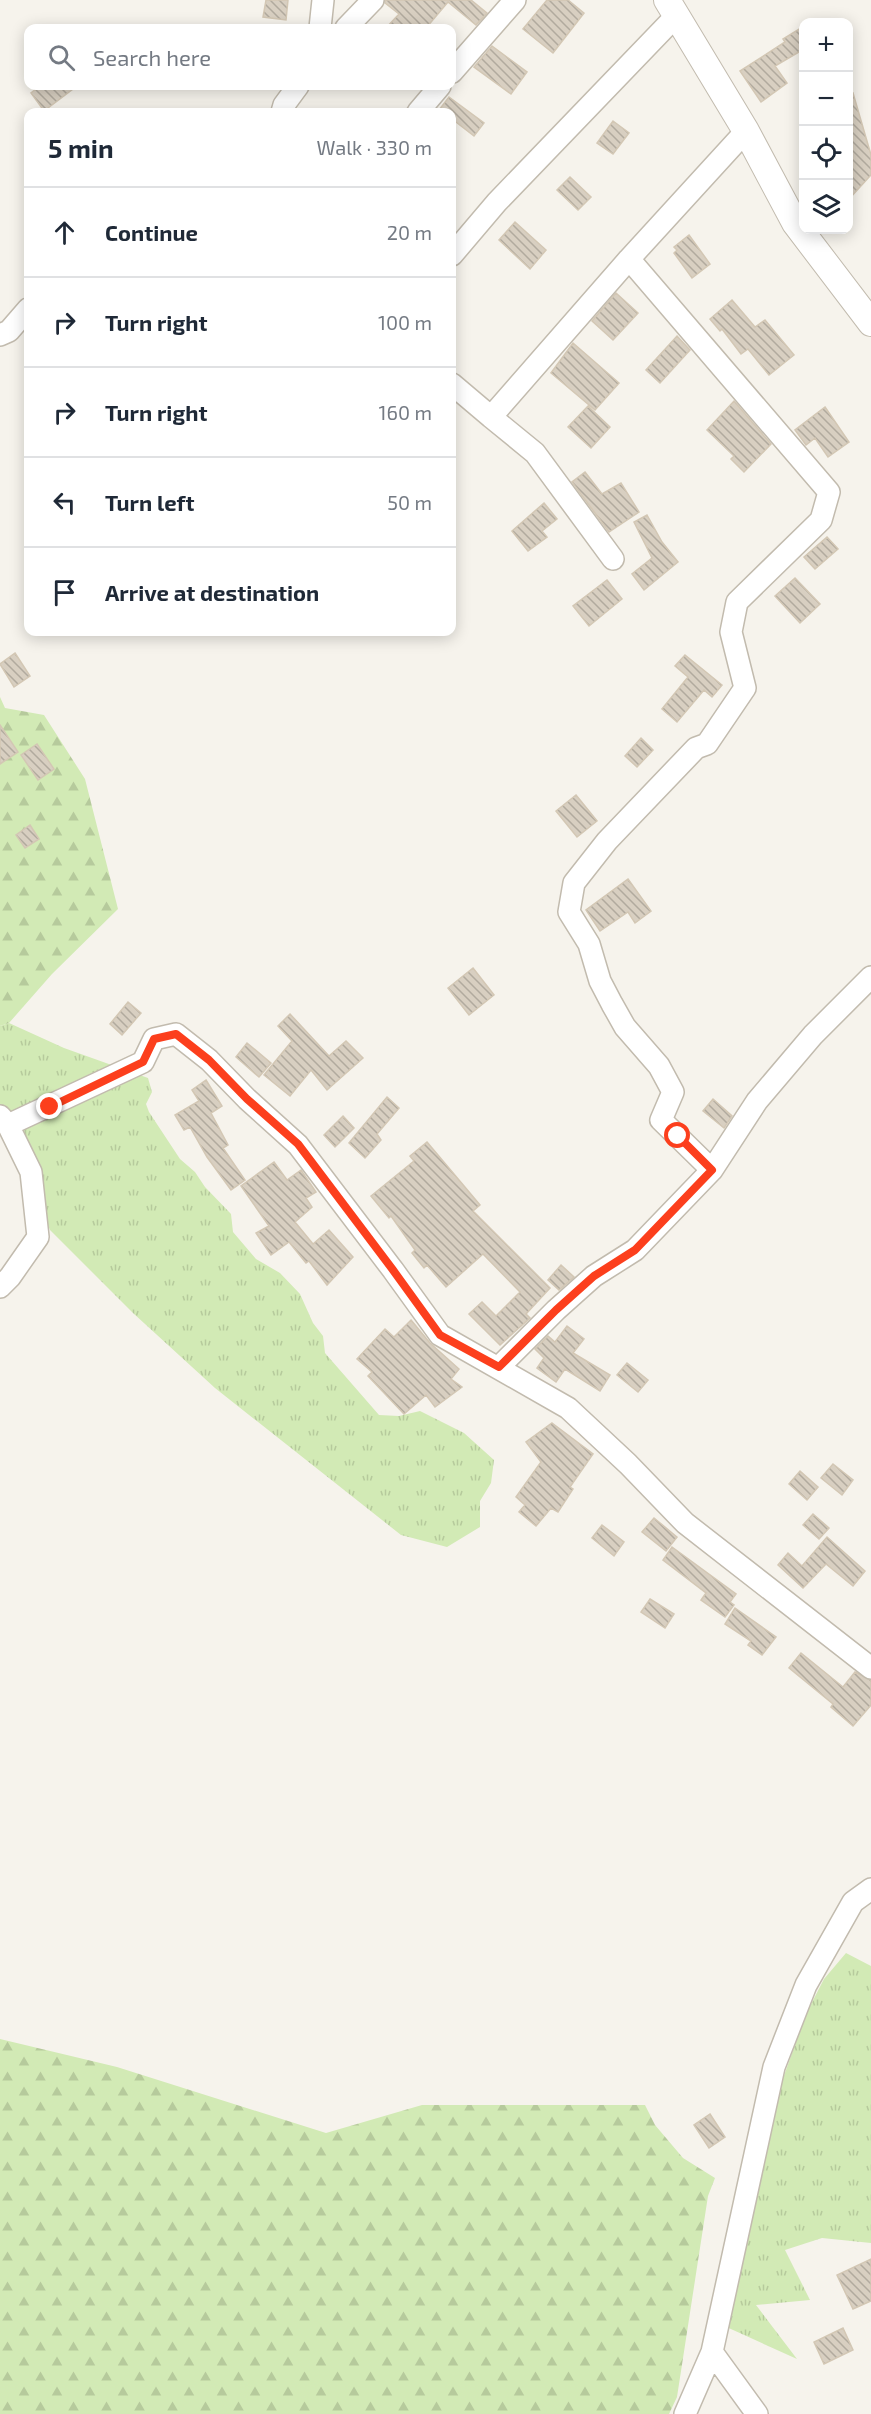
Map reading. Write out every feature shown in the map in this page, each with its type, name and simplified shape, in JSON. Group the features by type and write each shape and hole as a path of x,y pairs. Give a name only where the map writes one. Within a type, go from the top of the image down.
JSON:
{"street":[{"path":"320,24 323,0"},
{"path":"350,24 373,0"},
{"path":"456,67 515,0"},
{"path":"456,250 671,8 746,131 795,224 871,322"},
{"path":"283,108 295,90"},
{"path":"421,108 437,90"},
{"path":"491,417 629,259 746,131"},
{"path":"629,259 829,492 821,520 737,602 731,632 745,688 707,744 696,748 607,841 574,884 569,912 589,944 600,981 625,1027 659,1066 673,1092 661,1120 712,1170"},
{"path":"0,335 9,331 24,314"},
{"path":"456,387 535,453 613,559"},
{"path":"499,1367 594,1276 635,1250 712,1170 757,1101 813,1035 871,978"},
{"path":"0,1287 10,1277 38,1237 31,1172 4,1120 143,1062 154,1039 176,1034 209,1060 247,1099 298,1144 440,1335 568,1408 628,1464 685,1523 871,1668"},
{"path":"685,2414 712,2352 774,2067 806,1985 853,1902 871,1889"},
{"path":"712,2352 757,2414"}],"green space":[{"path":"0,697 5,708 44,715 85,779 118,909 52,974 9,1023 0,1026"},
{"path":"9,1023 64,1048 148,1078 152,1092 146,1104 149,1112 180,1159 195,1172 205,1187 231,1214 233,1232 256,1259 280,1273 300,1294 313,1323 323,1336 325,1353 379,1415 399,1416 420,1411 464,1433 494,1460 491,1483 480,1501 480,1527 447,1547 401,1535 215,1388 133,1313 50,1230 0,1107 0,1026"},
{"path":"846,1953 871,1966 871,2243 822,2238 785,2250 810,2300 756,2305 797,2359 711,2320 751,2168 806,2014 824,1979"},
{"path":"0,2039 117,2067 326,2133 422,2105 645,2105 655,2125 683,2158 715,2178 708,2196 677,2397 669,2414 0,2414"}],"building":[{"path":"266,0 288,0 286,20 263,17"},
{"path":"385,0 471,0 487,13 476,25 448,2 429,24 390,24 399,14 385,3"},
{"path":"547,0 568,0 584,13 553,53 523,29"},
{"path":"799,29 799,52 775,66 787,83 761,102 740,71 785,42 783,39"},
{"path":"492,46 527,72 511,94 474,67"},
{"path":"35,90 72,90 48,108 42,108 31,93"},
{"path":"853,93 871,155 871,175 853,195"},
{"path":"449,97 484,123 474,136 456,122 456,108 441,108"},
{"path":"613,121 629,133 613,154 597,143"},
{"path":"570,177 591,197 578,210 557,190"},
{"path":"515,222 546,250 530,269 499,240"},
{"path":"689,235 710,264 692,278 674,253 677,250 674,247"},
{"path":"616,293 638,313 613,340 592,321"},
{"path":"732,300 755,327 765,320 794,355 769,375 748,349 741,354 722,329 720,331 710,319"},
{"path":"677,336 690,350 660,383 646,370"},
{"path":"573,343 619,383 595,410 551,373"},
{"path":"734,401 771,444 744,472 731,459 734,456 707,430"},
{"path":"588,406 610,427 591,448 568,427"},
{"path":"825,407 849,442 828,457 815,438 806,445 795,430"},
{"path":"585,472 602,494 621,483 639,512 609,532 572,482"},
{"path":"544,503 557,519 542,531 547,537 528,551 512,531"},
{"path":"647,515 662,542 678,562 644,590 632,574 652,558 634,522"},
{"path":"827,537 838,549 815,569 804,557"},
{"path":"795,578 820,604 800,623 775,596"},
{"path":"607,580 622,599 589,626 573,606"},
{"path":"15,653 30,676 14,687 0,664"},
{"path":"685,655 722,685 712,697 704,690 677,722 662,709 688,677 675,666"},
{"path":"0,725 18,752 0,764"},
{"path":"641,738 653,750 637,767 625,756"},
{"path":"37,744 54,769 38,780 21,755"},
{"path":"576,795 597,821 577,837 556,811"},
{"path":"30,825 39,839 25,848 16,835"},
{"path":"628,879 651,911 635,923 628,912 600,931 586,910"},
{"path":"473,968 494,995 469,1015 448,988"},
{"path":"128,1002 141,1013 122,1035 110,1024"},
{"path":"290,1014 329,1056 346,1041 363,1058 327,1090 311,1070 290,1096 264,1075 292,1041 278,1026"},
{"path":"247,1043 271,1063 259,1077 236,1057"},
{"path":"206,1080 222,1106 211,1113 228,1145 223,1148 245,1180 231,1190 207,1157 190,1127 184,1130 175,1115 199,1101 192,1090"},
{"path":"387,1097 399,1108 377,1134 381,1140 365,1158 349,1143"},
{"path":"713,1099 732,1116 724,1128 703,1111"},
{"path":"343,1116 354,1128 335,1147 324,1135"},
{"path":"427,1142 480,1205 473,1211 550,1288 526,1314 530,1318 500,1345 469,1314 482,1302 496,1316 520,1292 483,1254 446,1287 427,1265 424,1268 412,1253 415,1250 391,1216 389,1218 371,1196 414,1161 410,1156"},
{"path":"274,1162 287,1180 301,1170 316,1192 306,1198 312,1207 295,1222 313,1244 329,1230 353,1257 327,1285 309,1261 306,1263 289,1242 271,1255 256,1233 269,1226 241,1186"},
{"path":"561,1265 574,1277 559,1290 548,1280"},
{"path":"411,1320 430,1343 459,1369 451,1379 462,1387 435,1407 426,1395 404,1414 368,1376 372,1372 357,1359 385,1329 394,1337"},
{"path":"567,1326 584,1339 573,1353 610,1375 600,1391 565,1369 556,1382 537,1368 544,1358 535,1349 548,1336 555,1342"},
{"path":"627,1363 648,1380 638,1392 617,1375"},
{"path":"552,1423 593,1454 570,1487 573,1489 558,1512 551,1508 536,1526 519,1512 525,1505 516,1497 541,1462 526,1442"},
{"path":"833,1464 853,1480 842,1495 821,1478"},
{"path":"800,1471 818,1487 807,1500 789,1484"},
{"path":"813,1514 829,1528 819,1539 803,1525"},
{"path":"654,1518 677,1537 666,1551 642,1532"},
{"path":"602,1525 624,1542 614,1556 592,1538"},
{"path":"827,1537 865,1571 853,1586 826,1564 803,1588 778,1565 788,1553 802,1566"},
{"path":"672,1547 736,1594 730,1602 734,1605 725,1617 701,1600 706,1593 663,1560"},
{"path":"650,1599 674,1614 665,1628 641,1612"},
{"path":"735,1608 776,1637 762,1655 748,1645 751,1641 725,1624"},
{"path":"801,1653 843,1687 855,1672 871,1680 871,1705 853,1726 831,1707 833,1704 789,1668"},
{"path":"710,2114 725,2137 709,2148 694,2125"},
{"path":"871,2259 871,2301 853,2309 837,2275"},
{"path":"843,2328 853,2350 824,2364 814,2342"}],"route":[{"path":"50,1107 143,1062 154,1039 176,1034 209,1060 247,1099 298,1144 440,1335 499,1367 594,1276 635,1250 712,1170 678,1136"}]}
